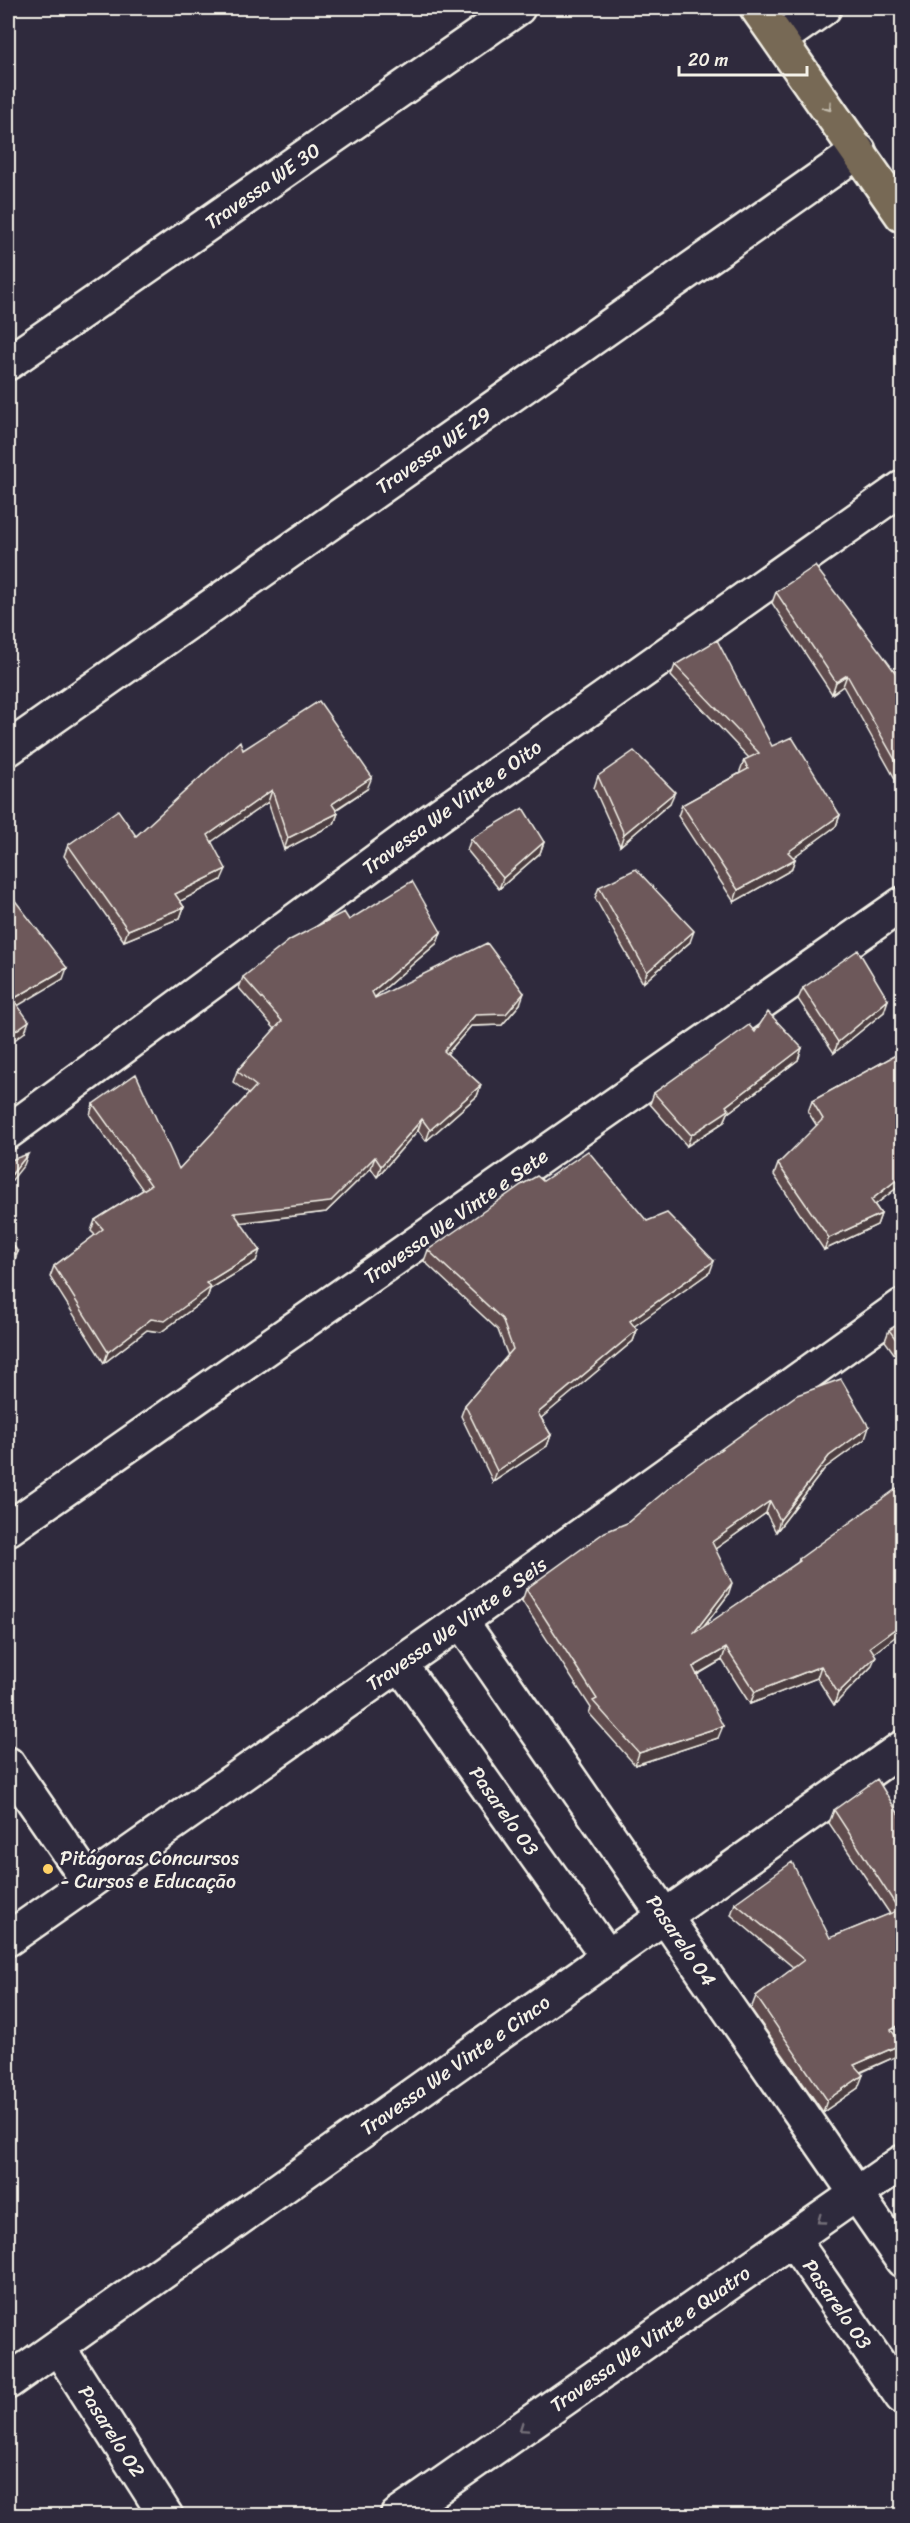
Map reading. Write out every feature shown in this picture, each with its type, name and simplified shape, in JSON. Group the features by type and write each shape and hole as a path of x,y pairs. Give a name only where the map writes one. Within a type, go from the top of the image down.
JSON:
{"main road":[{"path":"757,8 903,215"}],"street":[{"name":"Travessa WE 30","path":"8,363 518,8"},
{"path":"780,39 824,8"},
{"name":"Travessa WE 29","path":"8,748 859,151"},
{"name":"Travessa We Vinte e Oito","path":"8,1132 425,825 903,488"},
{"name":"Travessa We Vinte e Sete","path":"8,1528 903,904"},
{"name":"Travessa We Vinte e Seis","path":"8,1939 461,1621 903,1306"},
{"name":"Pasarelo 04","path":"461,1621 664,1918 903,2260"},
{"name":"Pasarelo 03","path":"400,1664 608,1957"},
{"name":"Travessa We Vinte e Cinco","path":"8,2382 903,1748"},
{"path":"8,1764 89,1882"},
{"name":"Travessa We Vinte e Quatro","path":"397,2516 903,2162"},
{"name":"Pasarelo 03","path":"793,2240 903,2397"},
{"name":"Pasarelo 02","path":"58,2347 166,2516"}],"building":[{"path":"815,566 903,683 903,774 847,675 836,682 776,592"},
{"path":"717,640 772,746 792,737 840,815 788,852 795,859 738,890 682,805 748,769 744,760 759,753 675,665"},
{"path":"319,701 372,777 332,804 338,813 288,838 272,790 208,835 226,869 175,894 184,907 128,930 68,845 118,810 136,836 240,741 243,750"},
{"path":"634,751 675,792 624,834 598,776"},
{"path":"523,808 544,842 503,878 471,839"},
{"path":"636,869 694,931 647,972 599,887"},
{"path":"412,881 441,932 372,992 375,998 487,943 524,993 506,1014 475,1015 444,1051 481,1085 430,1130 422,1119 381,1166 375,1157 330,1202 234,1213 260,1250 206,1283 211,1287 165,1321 151,1319 108,1352 54,1266 103,1229 95,1220 151,1185 93,1104 136,1074 179,1169 256,1086 237,1071 282,1021 243,977 290,940 344,912 349,920"},
{"path":"10,894 67,968 13,999 29,1021 8,1036 8,897"},
{"path":"858,950 888,1000 838,1042 803,988"},
{"path":"768,1012 802,1048 726,1106 729,1110 691,1135 654,1093 749,1025 755,1032"},
{"path":"903,1051 903,1127 900,1128 903,1131 903,1175 871,1200 881,1214 829,1238 778,1164 823,1119 812,1101"},
{"path":"588,1151 647,1221 667,1213 714,1261 630,1321 637,1330 538,1413 551,1435 497,1471 465,1405 513,1349 502,1319 428,1250 521,1185 537,1176 543,1181"},
{"path":"28,1154 8,1179 8,1161"},
{"path":"8,1237 18,1252 8,1260"},
{"path":"903,1321 903,1349 889,1330"},
{"path":"841,1379 869,1427 829,1456 780,1520 770,1501 712,1542 732,1583 693,1634 800,1561 799,1559 903,1484 903,1623 870,1647 876,1656 838,1693 821,1666 755,1692 726,1648 693,1667 723,1726 639,1753 593,1701 597,1699 526,1589 605,1532 627,1523 682,1477 797,1395"},
{"path":"877,1779 903,1821 903,2023 891,2030 902,2044 854,2065 863,2075 827,2100 756,1996 804,1960 735,1903 792,1862 830,1938 899,1910 834,1810"}],"place":[{"name":"Pitágoras Concursos - Cursos e Educação","path":"48,1869"}]}
